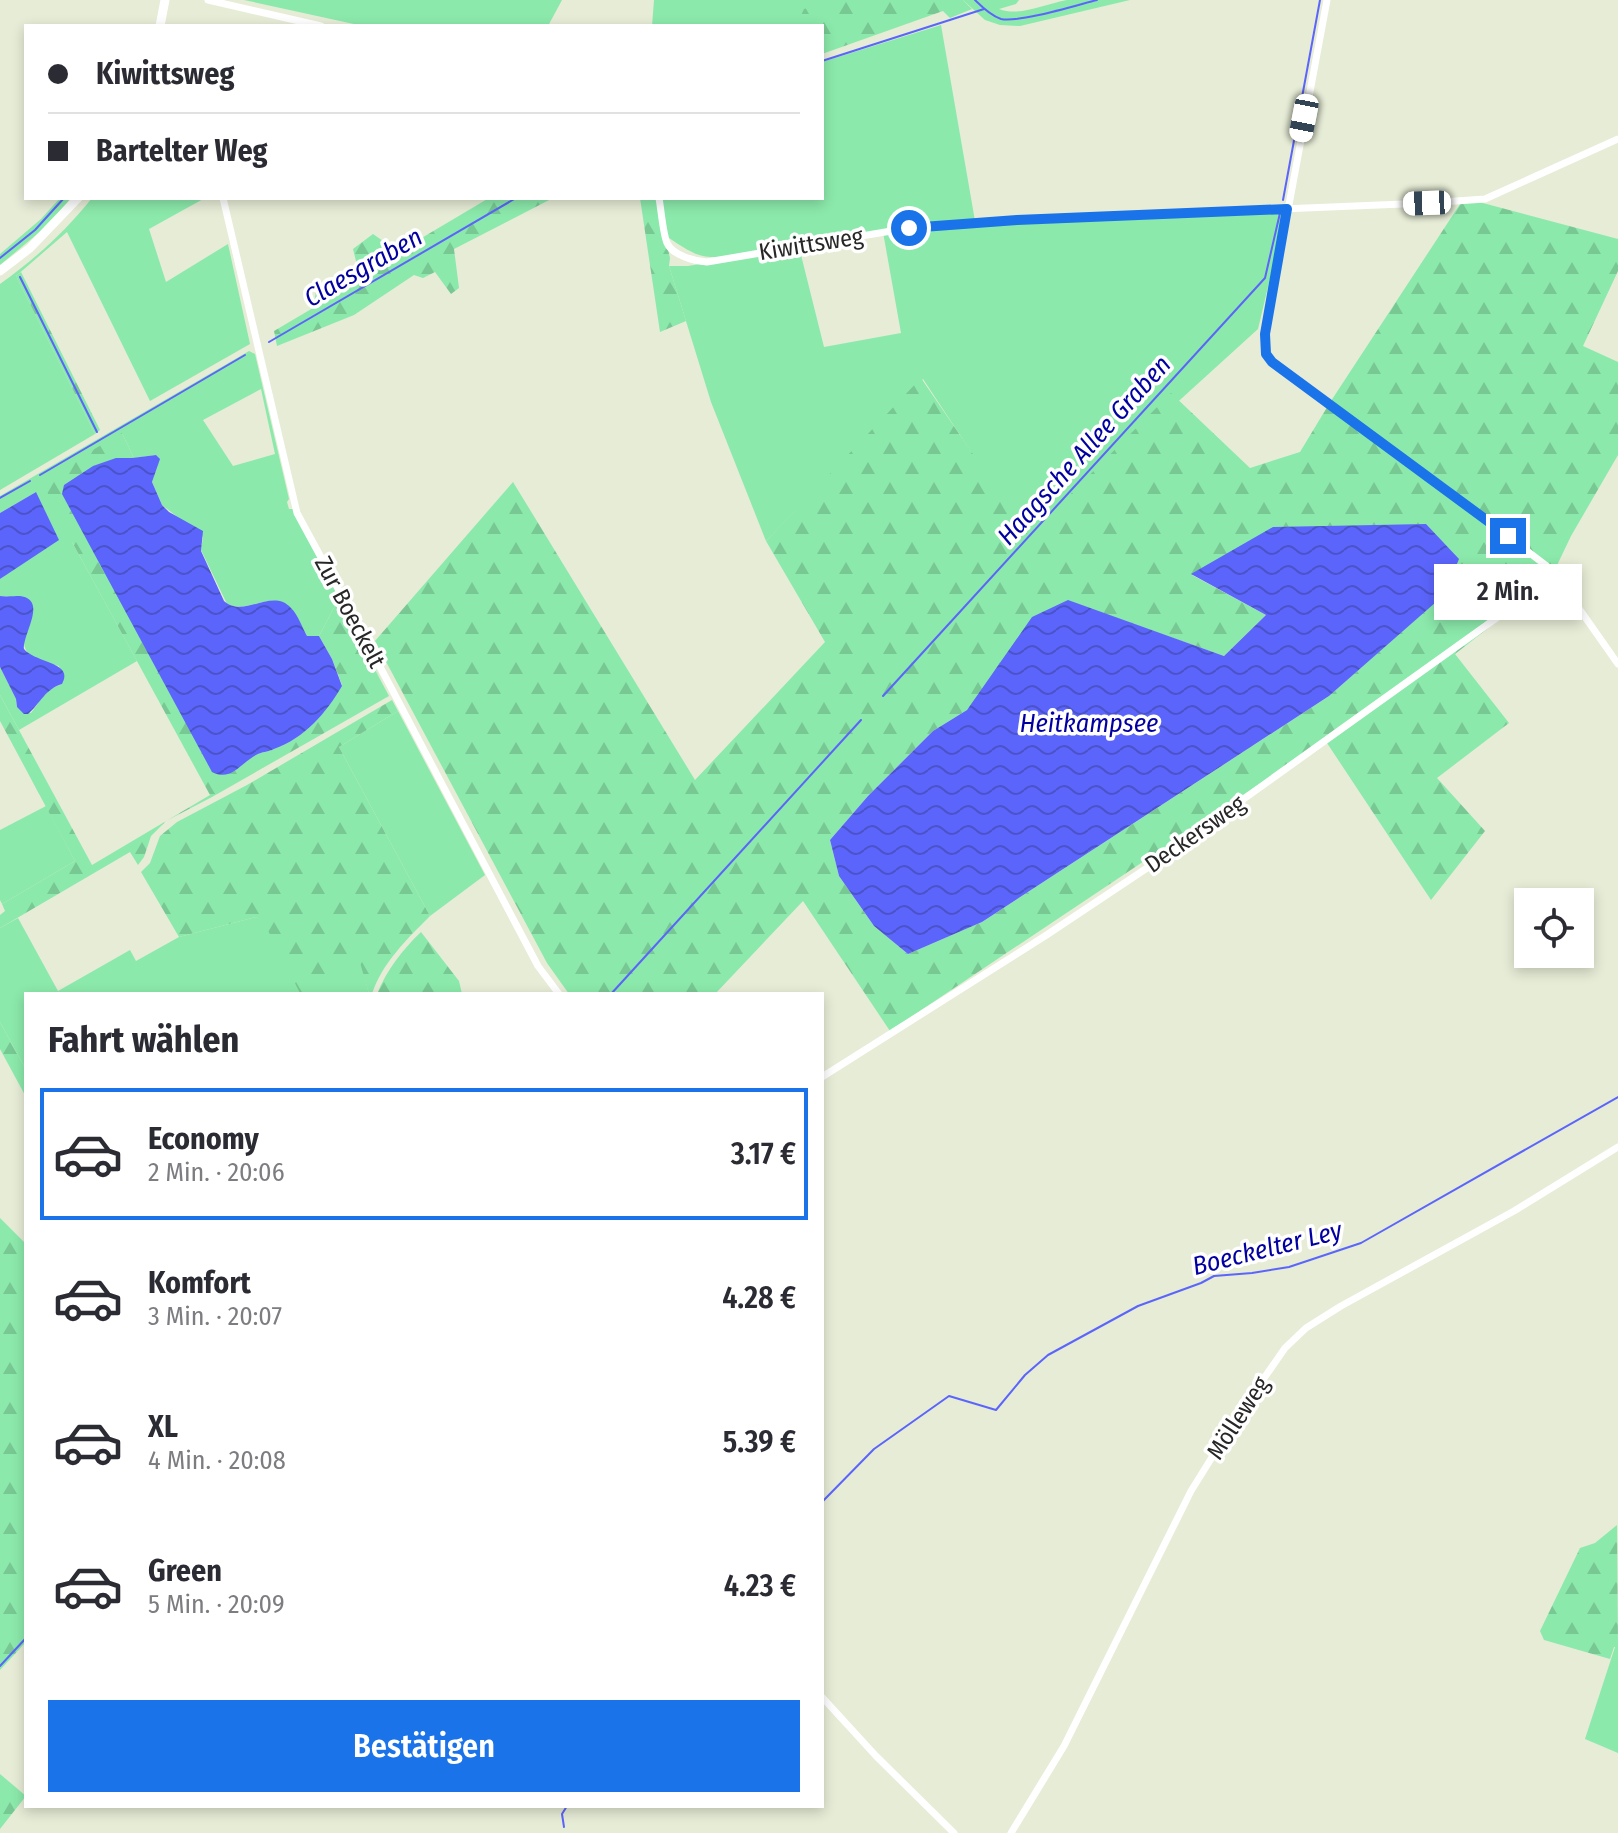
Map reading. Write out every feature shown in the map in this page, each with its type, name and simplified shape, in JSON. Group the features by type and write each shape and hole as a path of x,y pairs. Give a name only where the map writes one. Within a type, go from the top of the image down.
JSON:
{"street":[{"path":"160,24 165,0"},
{"path":"208,0 312,24"},
{"path":"1327,0 1265,334 1266,354 1310,391 1552,570 1618,664"},
{"name":"Kiwittsweg","path":"659,200 667,243 673,250 694,261 707,262 909,228 1033,219 1485,199 1618,139"},
{"path":"0,271 30,248 76,200"},
{"name":"Zur Boeckelt","path":"223,200 297,513 538,966 558,992"},
{"name":"Deckersweg","path":"824,1076 1150,866 1544,584 1552,570"},
{"name":"Mölleweg","path":"1011,1833 1064,1746 1191,1491 1285,1348 1306,1328 1341,1306 1514,1211 1618,1147"},
{"path":"824,1699 954,1833"}],"green space":[{"path":"244,0 562,0 549,24 354,24"},
{"path":"654,0 896,0 824,25 652,24"},
{"path":"829,0 963,0 972,9 950,18 943,11 824,53 824,24 797,24 804,9"},
{"path":"963,0 1019,0 1016,4 999,9 1015,12 1067,0 1130,0 1020,26 985,20"},
{"path":"941,25 975,221 725,257 699,255 666,236 660,200 824,200 824,61"},
{"path":"1464,198 1618,239 1618,271 1583,346 1618,362 1618,455 1571,536 1550,580 1455,654 1509,723 1437,778 1485,831 1431,900 1325,740 890,1031 803,901 717,992 568,992 547,963 375,641 513,482 695,780 825,642 766,541 921,378 1029,536 1171,393 1250,468 1300,452","holes":["1192,575 1443,595 1329,696 982,922 908,954 874,926 839,876 830,840 868,796 933,731 967,710 1068,601 1224,656 1266,615"]},
{"path":"58,200 69,200 48,225 0,265 0,254"},
{"path":"90,200 201,200 149,229 166,282 228,244 250,344 150,401 67,232 16,276 95,434 0,490 0,284 71,222"},
{"path":"486,200 549,200 454,249 459,288 451,294 435,272 423,278 414,275 354,315 277,346 274,331 313,308 316,292 358,269 353,249 373,234 383,241 388,258"},
{"path":"640,200 656,200 670,258 669,266 686,321 660,332"},
{"path":"1286,211 1258,329 1028,538 923,379 766,541 711,402 669,266 688,266 799,247 824,347 901,333 883,232 1018,222"},
{"path":"21,272 100,430 95,434 16,276"},
{"path":"249,351 255,354 289,509 293,509 382,681 338,600 319,636 307,636 294,614 277,602 239,607 227,604 201,550 203,537 162,505 152,482 159,459 156,455 134,458 122,433 72,542 137,661 19,730 0,695 0,667 17,707 31,713 48,692 62,684 59,666 34,658 26,651 12,597 0,596 0,579 18,565 36,492 0,513 0,496","holes":["261,389 275,454 233,466 203,420"]},
{"path":"122,433 134,458 97,466 64,485 217,774 234,771 255,755 295,738 321,715 342,685 319,636 338,600 389,696 167,820 210,795 41,480"},
{"path":"0,695 92,865 166,821 151,836 138,865 130,852 0,928 0,915 5,911 2,904 75,861 0,721"},
{"path":"392,700 398,711 339,747 430,916 389,961 373,992 368,992 359,959 299,992 263,921 256,917 179,937 141,872 150,863 160,836 177,822"},
{"path":"398,711 485,875 430,916 339,747"},
{"path":"46,806 75,861 2,904 0,830"},
{"path":"256,917 360,959 368,992 24,992 24,1066 0,1022 0,928 18,918 58,991 130,950 136,961 179,937"},
{"path":"421,932 459,981 462,992 378,992"},
{"path":"0,1022 24,1066 24,1093 0,1049"},
{"path":"0,1218 24,1242 24,1644 0,1670"},
{"path":"1617,1525 1618,1647 1614,1647 1610,1659 1544,1640 1540,1631 1580,1548 1595,1543"},
{"path":"1615,1647 1618,1647 1618,1753 1585,1739"},
{"path":"0,1774 24,1794 24,1799 0,1829"}],"water":[{"path":"156,455 160,459 152,482 162,505 203,531 201,551 224,601 240,607 267,601 283,602 296,614 307,636 319,636 342,686 322,715 305,731 285,744 256,755 225,775 212,772 62,494 64,485 93,466 116,458"},
{"path":"36,492 59,540 0,579 0,513"},
{"name":"Heitkampsee","path":"1426,524 1459,559 1444,595 1329,696 982,922 908,954 874,926 839,876 830,840 868,796 933,731 967,710 1032,617 1068,600 1224,656 1266,615 1191,574 1273,527"},
{"path":"0,596 28,599 33,610 24,649 59,667 65,677 62,684 47,693 28,714 17,707 0,667"}],"waterway":[{"path":"975,0 994,16 1009,20 1097,0"},
{"name":"Haagsche Allee Graben","path":"1283,200 1320,0"},
{"name":"Claesgraben","path":"824,60 984,9"},
{"path":"0,258 35,230 62,200"},
{"name":"Claesgraben","path":"269,342 513,200"},
{"name":"Haagsche Allee Graben","path":"883,696 1265,278 1280,213"},
{"path":"20,277 97,432"},
{"name":"Claesgraben","path":"40,475 245,355"},
{"name":"Claesgraben","path":"0,498 30,481"},
{"name":"Haagsche Allee Graben","path":"613,992 861,720"},
{"name":"Boeckelter Ley","path":"824,1500 874,1449 949,1396 996,1410 1025,1375 1048,1355 1138,1306 1214,1276 1289,1267 1361,1243 1618,1097"},
{"name":"Haagsche Allee Graben","path":"0,1666 24,1640"},
{"name":"Boeckelter Ley","path":"564,1827 562,1814 566,1808"}],"route":[{"path":"909,228 1017,220 1287,209 1265,334 1266,354 1310,391 1508,536"}]}
